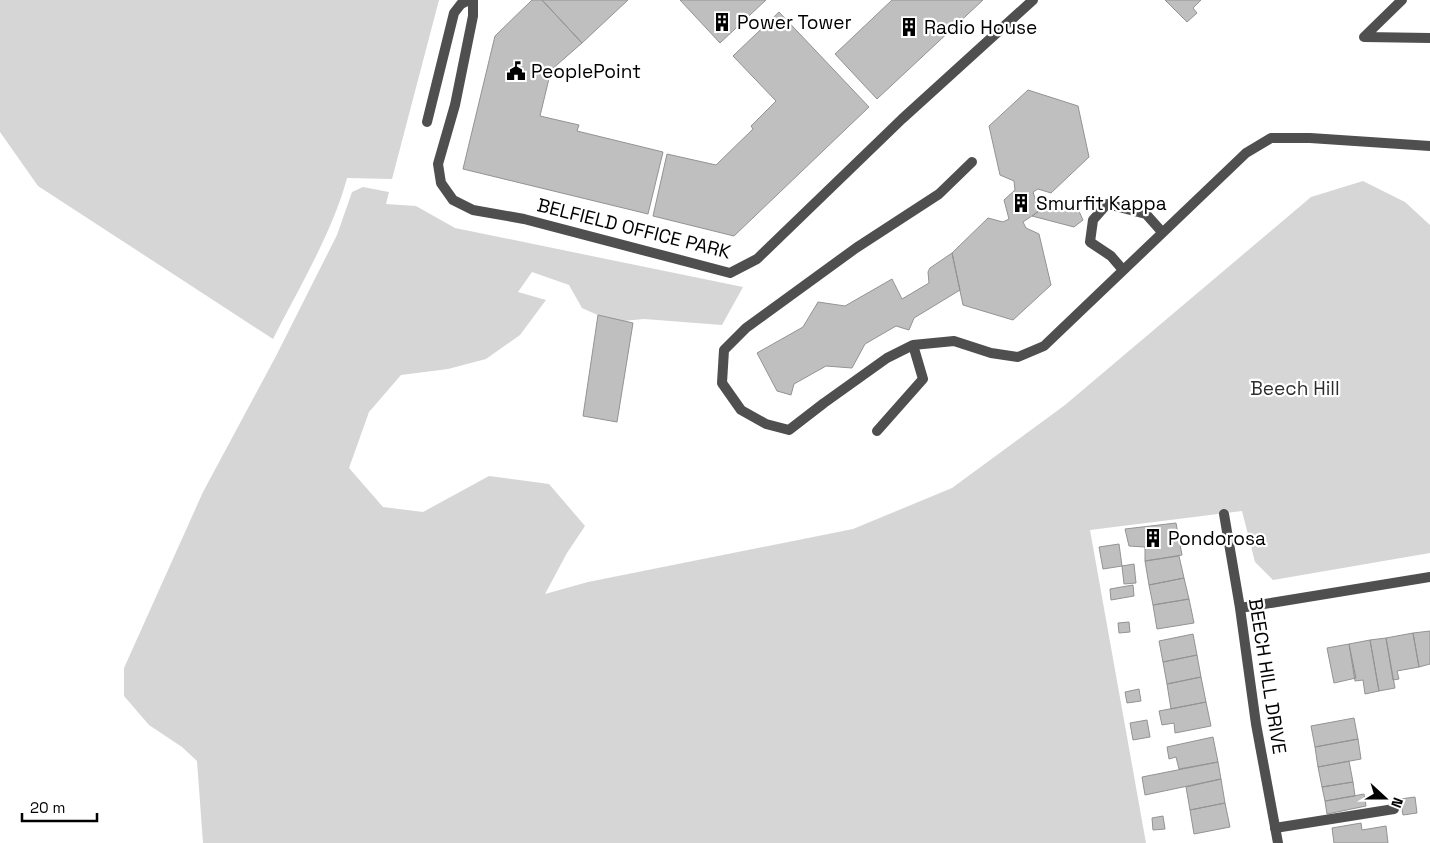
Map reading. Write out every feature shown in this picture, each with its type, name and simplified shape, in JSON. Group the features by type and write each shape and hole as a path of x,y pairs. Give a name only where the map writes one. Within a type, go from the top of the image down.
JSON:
{"street":[{"path":"427,122 454,13 461,4 469,0"},
{"name":"BELFIELD OFFICE PARK","path":"473,0 473,16 455,105 438,164 441,183 453,200 473,210 524,219 730,272 757,259 902,119 1034,0"},
{"path":"1402,0 1364,37 1430,38"},
{"path":"972,162 939,194 856,248 746,328 724,350 722,382 741,410 766,424 790,430 887,358 913,346 954,341 991,353 1018,357 1044,346 1246,153 1271,138 1310,138 1430,146"},
{"path":"1123,270 1111,256 1090,242 1093,220 1107,204 1146,214 1162,232"},
{"path":"877,431 923,379 913,346"},
{"name":"BEECH HILL DRIVE","path":"1224,514 1240,608 1256,724 1278,843"},
{"path":"1240,608 1430,577"},
{"path":"1275,828 1394,809"}],"green space":[{"path":"0,0 439,0 392,179 347,178 324,239 273,339 38,186 0,132"},
{"name":"Beech Hill","path":"1363,181 1405,202 1430,225 1430,553 1273,580 1255,562 1242,511 1090,530 1146,843 203,843 197,761 182,747 149,725 124,696 124,668 203,492 276,356 337,235 352,192 363,187 389,192 386,204 416,206 455,228 743,287 722,325 644,319 613,322 582,308 569,285 532,272 518,292 546,300 520,335 486,359 448,369 401,375 369,412 349,468 383,507 423,512 489,476 549,484 585,526 567,553 545,594 588,582 853,529 952,488 1065,405 1311,197"}],"building":[{"path":"532,0 542,0 582,43 551,70 540,116 579,125 577,131 663,152 648,214 463,169 495,36"},
{"path":"542,0 628,0 582,43"},
{"name":"Power Tower","path":"680,0 766,0 720,43"},
{"name":"Radio House","path":"892,0 983,0 877,99 835,54"},
{"path":"1165,0 1201,0 1193,8 1197,13 1187,22"},
{"path":"779,12 869,107 734,236 653,216 667,154 716,165 753,129 751,126 776,101 733,56"},
{"name":"Smurfit Kappa","path":"1028,90 1078,106 1089,157 1051,193 1038,189 1033,192 1039,211 1023,222 1026,228 1039,234 1051,285 1013,320 963,305 952,253 988,218 1003,222 1009,219 1004,200 1015,190 1014,181 1000,175 989,126"},
{"name":"Smurfit Kappa","path":"1036,198 1078,209 1083,220 1074,227 1032,216 1039,211"},
{"path":"952,253 960,290 914,318 909,330 896,326 865,344 852,368 826,366 794,384 791,395 777,391 757,353 803,327 818,302 845,306 892,279 902,299 929,283 928,272 930,268"},
{"path":"598,315 633,323 617,422 583,416"},
{"name":"Pondorosa","path":"1176,523 1182,555 1145,561 1145,547 1129,546 1125,529"},
{"path":"1119,544 1122,566 1103,569 1099,547"},
{"path":"1179,556 1184,578 1149,585 1145,561"},
{"path":"1134,564 1136,583 1124,584 1122,566"},
{"path":"1184,578 1189,599 1153,605 1149,585"},
{"path":"1133,585 1134,596 1111,600 1110,589"},
{"path":"1189,599 1194,623 1157,629 1153,605"},
{"path":"1129,622 1130,632 1119,633 1118,623"},
{"path":"1430,631 1430,664 1419,667 1413,633"},
{"path":"1413,633 1419,667 1397,671 1399,679 1393,680 1386,638"},
{"path":"1193,634 1197,655 1163,662 1159,641"},
{"path":"1386,638 1395,688 1379,691 1370,640"},
{"path":"1370,640 1379,691 1365,694 1363,680 1355,681 1349,644"},
{"path":"1349,644 1356,678 1334,683 1327,648"},
{"path":"1197,655 1201,677 1167,684 1163,662"},
{"path":"1201,677 1206,702 1171,709 1167,684"},
{"path":"1139,689 1141,701 1127,703 1125,692"},
{"path":"1206,702 1211,726 1175,733 1174,723 1162,725 1159,711"},
{"path":"1354,718 1358,739 1315,747 1311,726"},
{"path":"1147,720 1150,737 1133,740 1130,723"},
{"path":"1213,737 1218,762 1179,769 1176,757 1169,759 1167,747"},
{"path":"1358,739 1361,759 1318,767 1315,747"},
{"path":"1349,761 1353,782 1322,787 1318,767"},
{"path":"1218,762 1221,779 1145,795 1142,777"},
{"path":"1221,779 1225,803 1190,810 1186,787"},
{"path":"1353,782 1355,796 1325,801 1322,787"},
{"path":"1364,794 1366,806 1327,814 1325,801"},
{"path":"1415,797 1417,813 1403,815 1400,799"},
{"path":"1225,803 1230,827 1194,834 1190,810"},
{"path":"1163,816 1165,829 1153,830 1152,818"},
{"path":"1361,823 1362,830 1386,826 1388,843 1334,843 1332,828"}],"place":[{"name":"Power Tower","path":"722,22"},
{"name":"Radio House","path":"909,27"},
{"name":"PeoplePoint","path":"516,71"},
{"name":"Smurfit Kappa","path":"1021,203"},
{"name":"Pondorosa","path":"1153,538"}]}
